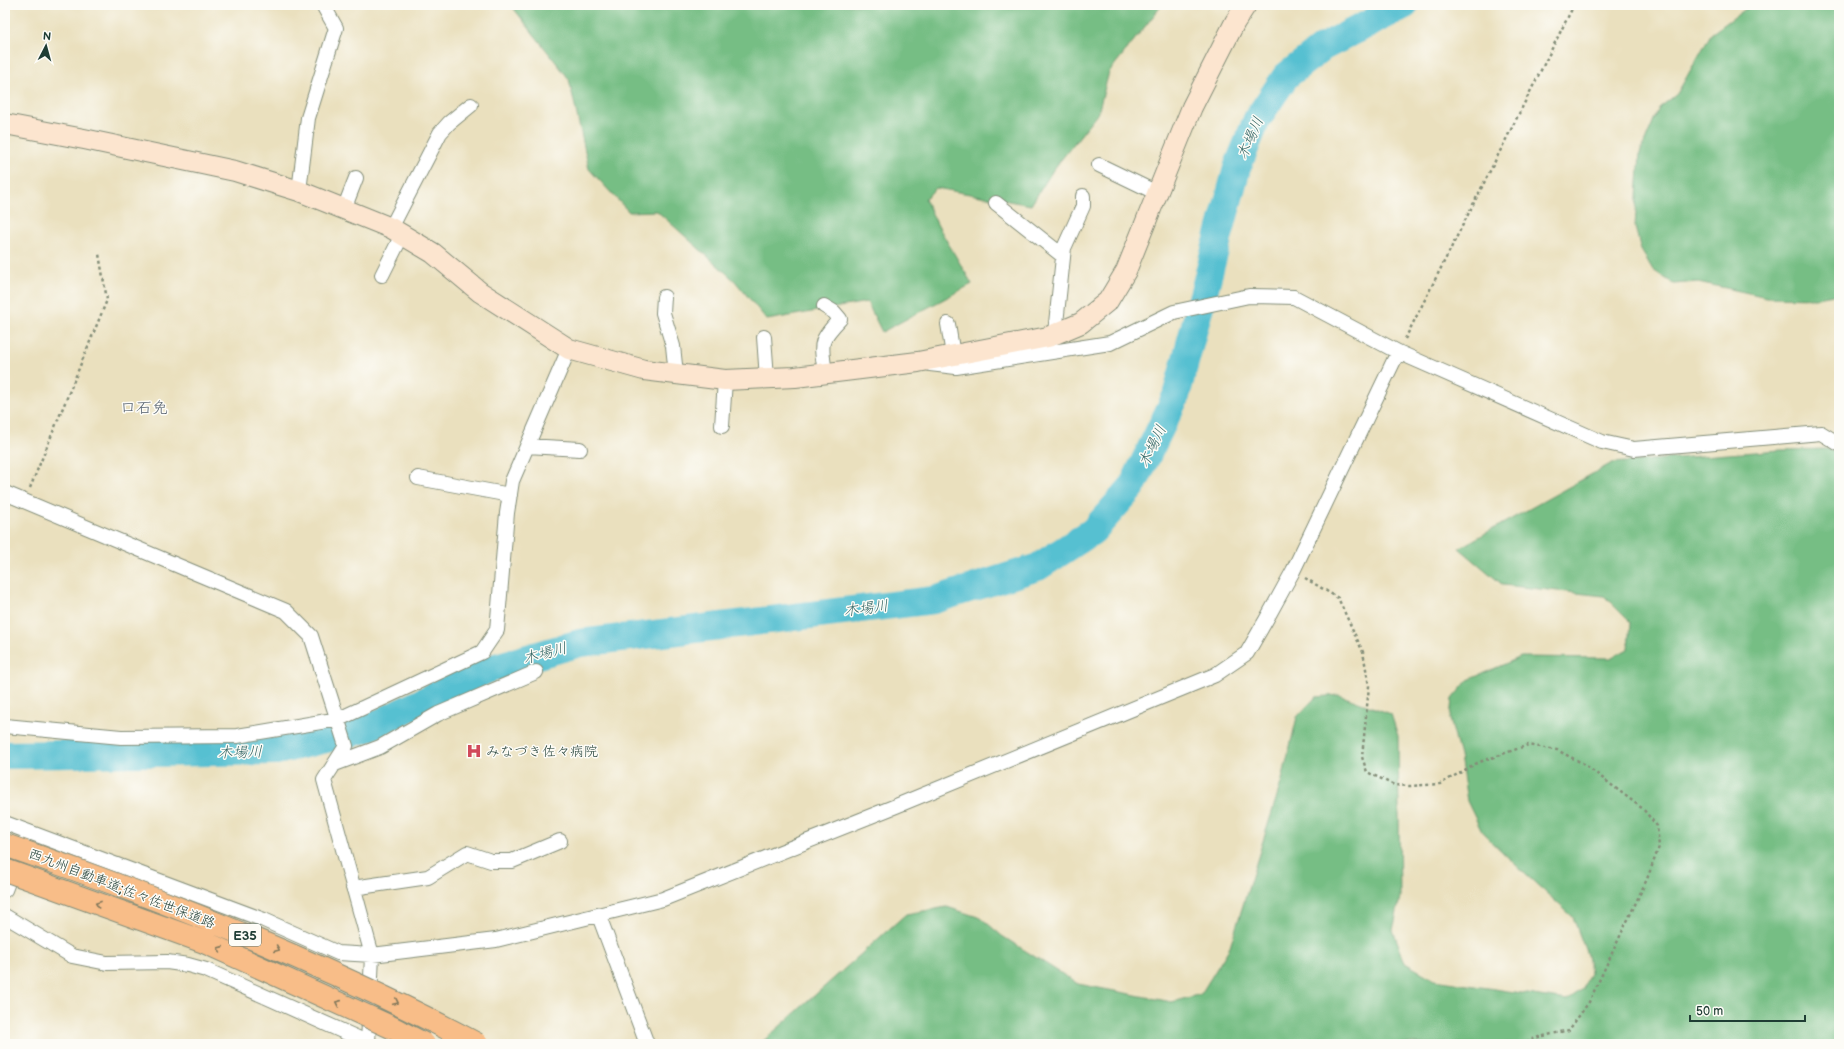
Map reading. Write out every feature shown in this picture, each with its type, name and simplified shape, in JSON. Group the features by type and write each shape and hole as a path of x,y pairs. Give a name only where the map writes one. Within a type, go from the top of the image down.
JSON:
{"highway":[{"name":"西九州自動車道;佐々佐世保道路","path":"5,845 212,921 323,968 404,1005 477,1044"},
{"name":"西九州自動車道;佐々佐世保道路","path":"5,870 204,942 386,1025 424,1044"}],"street":[{"path":"299,190 308,118 336,28 323,5"},
{"path":"5,124 235,171 299,190 397,232 433,253 480,292 568,349 644,370 725,380 825,373 918,362 1048,336 1081,323 1108,301 1126,272 1192,107 1235,22 1246,5"},
{"path":"382,276 397,232 440,133 449,123 471,105"},
{"path":"1099,165 1157,193"},
{"path":"344,209 356,178"},
{"path":"1055,334 1064,248 1083,206 1083,196"},
{"path":"996,203 1063,256"},
{"path":"918,362 956,368 1110,342 1174,312 1249,296 1294,297 1398,352 1602,442 1634,449 1821,433 1839,444"},
{"path":"664,297 663,313 674,346 676,374"},
{"path":"824,306 834,312 840,319 828,331 821,343 825,373"},
{"path":"948,324 953,355"},
{"path":"764,337 767,378"},
{"path":"5,726 121,736 237,736 339,720 482,652 498,630 507,513 512,481 568,349"},
{"path":"5,823 264,920 338,953 372,955 496,940 599,916 663,899 896,806 1215,675 1247,653 1293,570 1398,352"},
{"path":"722,426 725,380"},
{"path":"527,446 580,449"},
{"path":"418,478 510,495"},
{"path":"5,493 286,611 311,636 339,720 346,746 324,780 372,955 369,1044 206,970 188,965 167,962 107,963 72,956 5,916"},
{"path":"335,764 380,746 438,714 536,672"},
{"path":"5,890 28,832"},
{"path":"353,888 428,877 467,852 491,861 512,861 560,841"},
{"path":"599,916 647,1044"}],"path":[{"path":"1398,352 1574,5"},
{"path":"24,502 107,300 99,254"},
{"path":"1293,570 1338,598 1363,652 1369,686 1362,756 1367,772 1394,785 1410,786 1440,784 1477,763 1528,745 1557,750 1590,769 1643,809 1657,826 1659,847 1647,879 1589,1002 1569,1030 1535,1038 1524,1044"}],"green space":[{"path":"511,5 1162,5 1109,72 1098,113 1053,170 1031,205 936,188 925,199 938,226 972,284 882,332 867,302 767,320 735,281 657,211 629,212 589,169 569,79"},
{"path":"1751,5 1839,5 1839,294 1817,298 1767,297 1698,282 1674,284 1653,270 1641,250 1635,227 1640,153 1659,108 1677,94 1711,34"},
{"path":"1828,449 1839,454 1839,1044 760,1044 906,914 947,907 981,918 1002,936 1078,984 1172,1002 1201,994 1230,947 1282,780 1297,717 1316,697 1339,695 1391,714 1398,736 1400,898 1393,930 1405,963 1435,980 1567,1000 1583,989 1590,973 1587,955 1573,917 1523,872 1482,832 1467,801 1460,756 1450,719 1452,699 1468,680 1521,657 1611,658 1628,649 1630,622 1604,596 1503,585 1459,548 1612,463 1780,450"}],"waterway":[{"name":"木場川","path":"5,755 277,751 364,730 489,669 580,643 934,600 1038,567 1093,531 1132,487 1176,396 1237,168 1257,119 1286,76 1323,47 1405,5"}],"place":[{"name":"みなづき佐々病院","path":"474,751"}],"district":[{"name":"口石免","path":"144,407"}]}
